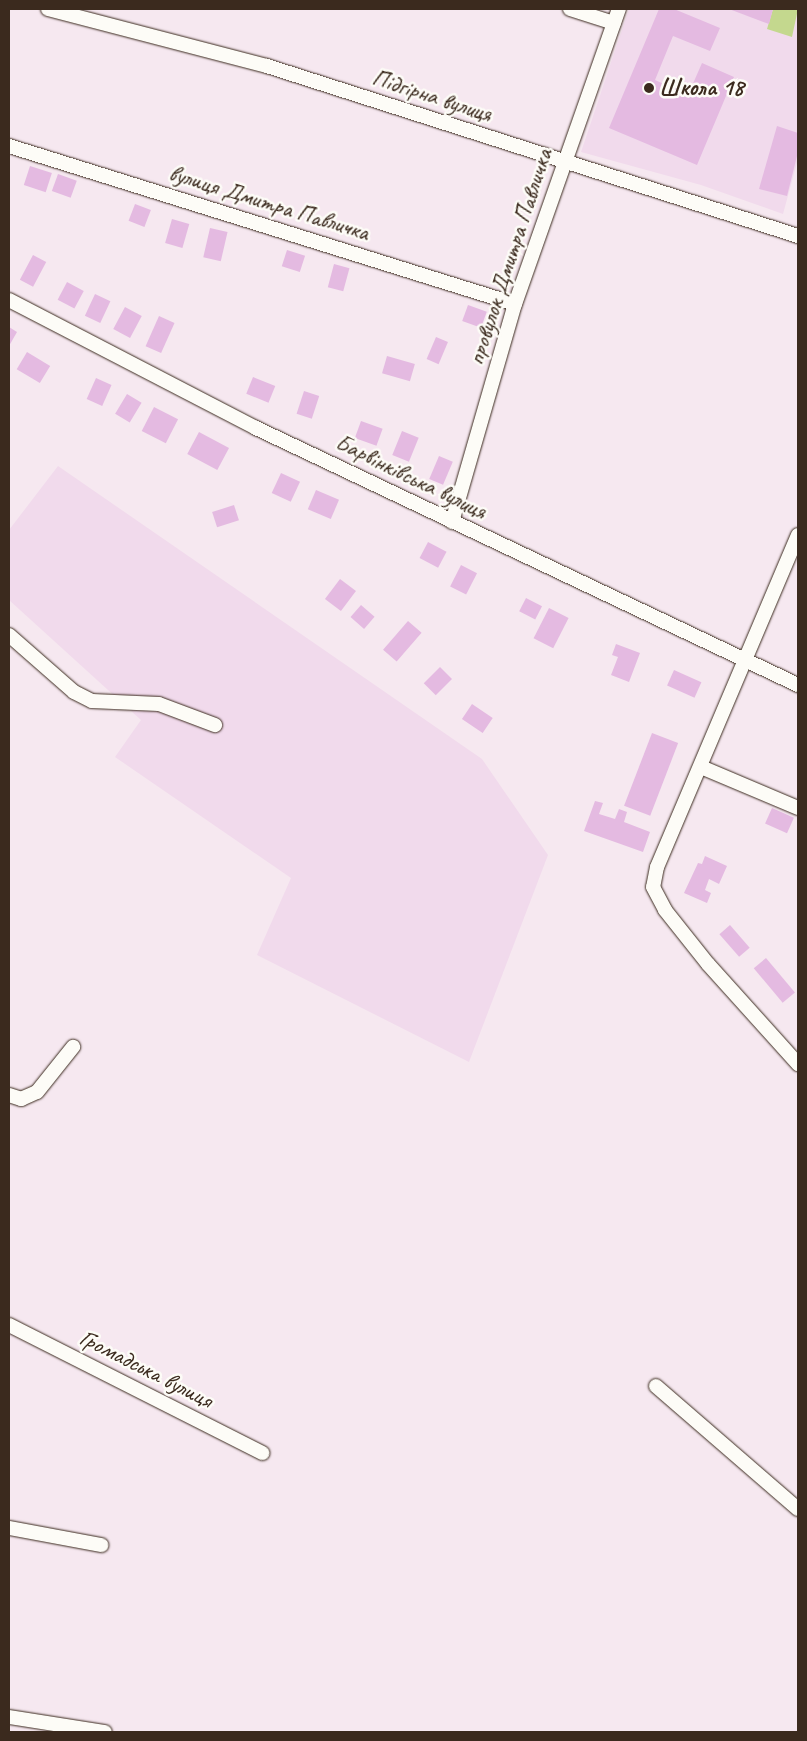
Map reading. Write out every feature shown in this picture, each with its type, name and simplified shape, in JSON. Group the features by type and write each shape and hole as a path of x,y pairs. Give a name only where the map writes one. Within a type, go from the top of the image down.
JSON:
{"street":[{"name":"Підгірна вулиця","path":"48,9 267,66 565,163 798,236"},
{"path":"570,9 614,23"},
{"name":"провулок Дмитра Павличка","path":"452,522 515,304 619,9"},
{"name":"вулиця Дмитра Павличка","path":"9,146 515,304"},
{"name":"Барвінківська вулиця","path":"9,300 256,428 745,662 798,685"},
{"path":"798,535 657,867 653,887 665,910 708,964 798,1064"},
{"path":"9,635 74,692 92,701 159,704 215,725"},
{"path":"701,767 798,808"},
{"path":"9,1095 20,1099 37,1092 73,1047"},
{"name":"Громадська вулиця","path":"9,1325 262,1453"},
{"path":"656,1386 798,1509"},
{"path":"9,1528 101,1545"},
{"path":"9,1717 105,1732"}],"shaded area":[{"path":"629,9 798,9 798,159 783,214 701,185 581,152"},
{"path":"58,466 482,759 548,855 469,1062 257,955 291,878 115,757 141,720 9,600 9,530"}],"green space":[{"path":"773,9 798,9 792,37 767,29"}],"building":[{"name":"Школа 18","path":"659,9 674,9 720,28 710,51 673,36 655,80 688,95 702,63 734,77 697,165 609,128"},
{"path":"729,9 773,9 769,24"},
{"path":"777,126 798,133 798,152 787,196 759,189"},
{"path":"30,166 52,173 46,192 24,185"},
{"path":"58,174 77,181 71,198 52,191"},
{"path":"135,204 151,210 144,227 129,221"},
{"path":"172,219 189,224 182,248 165,243"},
{"path":"210,228 228,232 221,261 203,257"},
{"path":"287,250 305,256 300,272 282,266"},
{"path":"33,255 46,262 33,287 20,280"},
{"path":"334,264 349,268 343,291 328,287"},
{"path":"67,282 84,291 74,309 58,300"},
{"path":"95,294 110,301 100,323 85,316"},
{"path":"468,305 487,312 481,328 462,321"},
{"path":"125,307 142,316 130,338 113,329"},
{"path":"159,316 175,323 161,353 146,346"},
{"path":"9,327 17,332 9,346"},
{"path":"436,337 448,342 439,364 427,359"},
{"path":"27,352 50,366 40,383 17,369"},
{"path":"387,356 415,364 410,381 382,373"},
{"path":"253,377 275,386 269,403 246,394"},
{"path":"96,378 112,385 102,406 87,399"},
{"path":"304,391 319,396 312,419 297,414"},
{"path":"127,394 142,403 130,422 115,414"},
{"path":"154,407 178,419 166,443 142,431"},
{"path":"361,421 383,429 376,446 355,438"},
{"path":"402,431 419,438 409,462 392,455"},
{"path":"199,432 229,448 217,470 187,454"},
{"path":"439,456 453,462 443,485 429,479"},
{"path":"281,473 300,482 291,502 272,493"},
{"path":"316,490 339,500 331,519 308,509"},
{"path":"234,505 239,520 217,527 212,512"},
{"path":"428,542 447,552 438,568 420,558"},
{"path":"461,565 477,573 466,595 450,586"},
{"path":"340,579 356,591 341,611 325,599"},
{"path":"526,598 542,606 535,620 519,611"},
{"path":"361,605 375,617 364,629 351,617"},
{"path":"549,608 569,618 553,648 534,638"},
{"path":"408,621 422,633 397,661 383,650"},
{"path":"616,644 640,653 629,682 611,675 618,657 612,655"},
{"path":"440,667 452,679 436,695 424,683"},
{"path":"674,670 701,682 694,698 667,686"},
{"path":"472,704 493,718 483,733 462,719"},
{"path":"652,733 678,743 650,816 624,806"},
{"path":"595,801 603,803 599,814 615,819 619,809 627,812 624,822 650,832 643,852 584,831"},
{"path":"772,808 794,818 787,833 765,824"},
{"path":"705,856 727,866 719,884 709,879 705,890 711,893 707,903 684,893 698,863 702,864"},
{"path":"730,925 750,948 739,957 719,934"},
{"path":"766,958 795,992 783,1003 754,968"}],"place":[{"name":"Школа 18","path":"649,88"}]}
